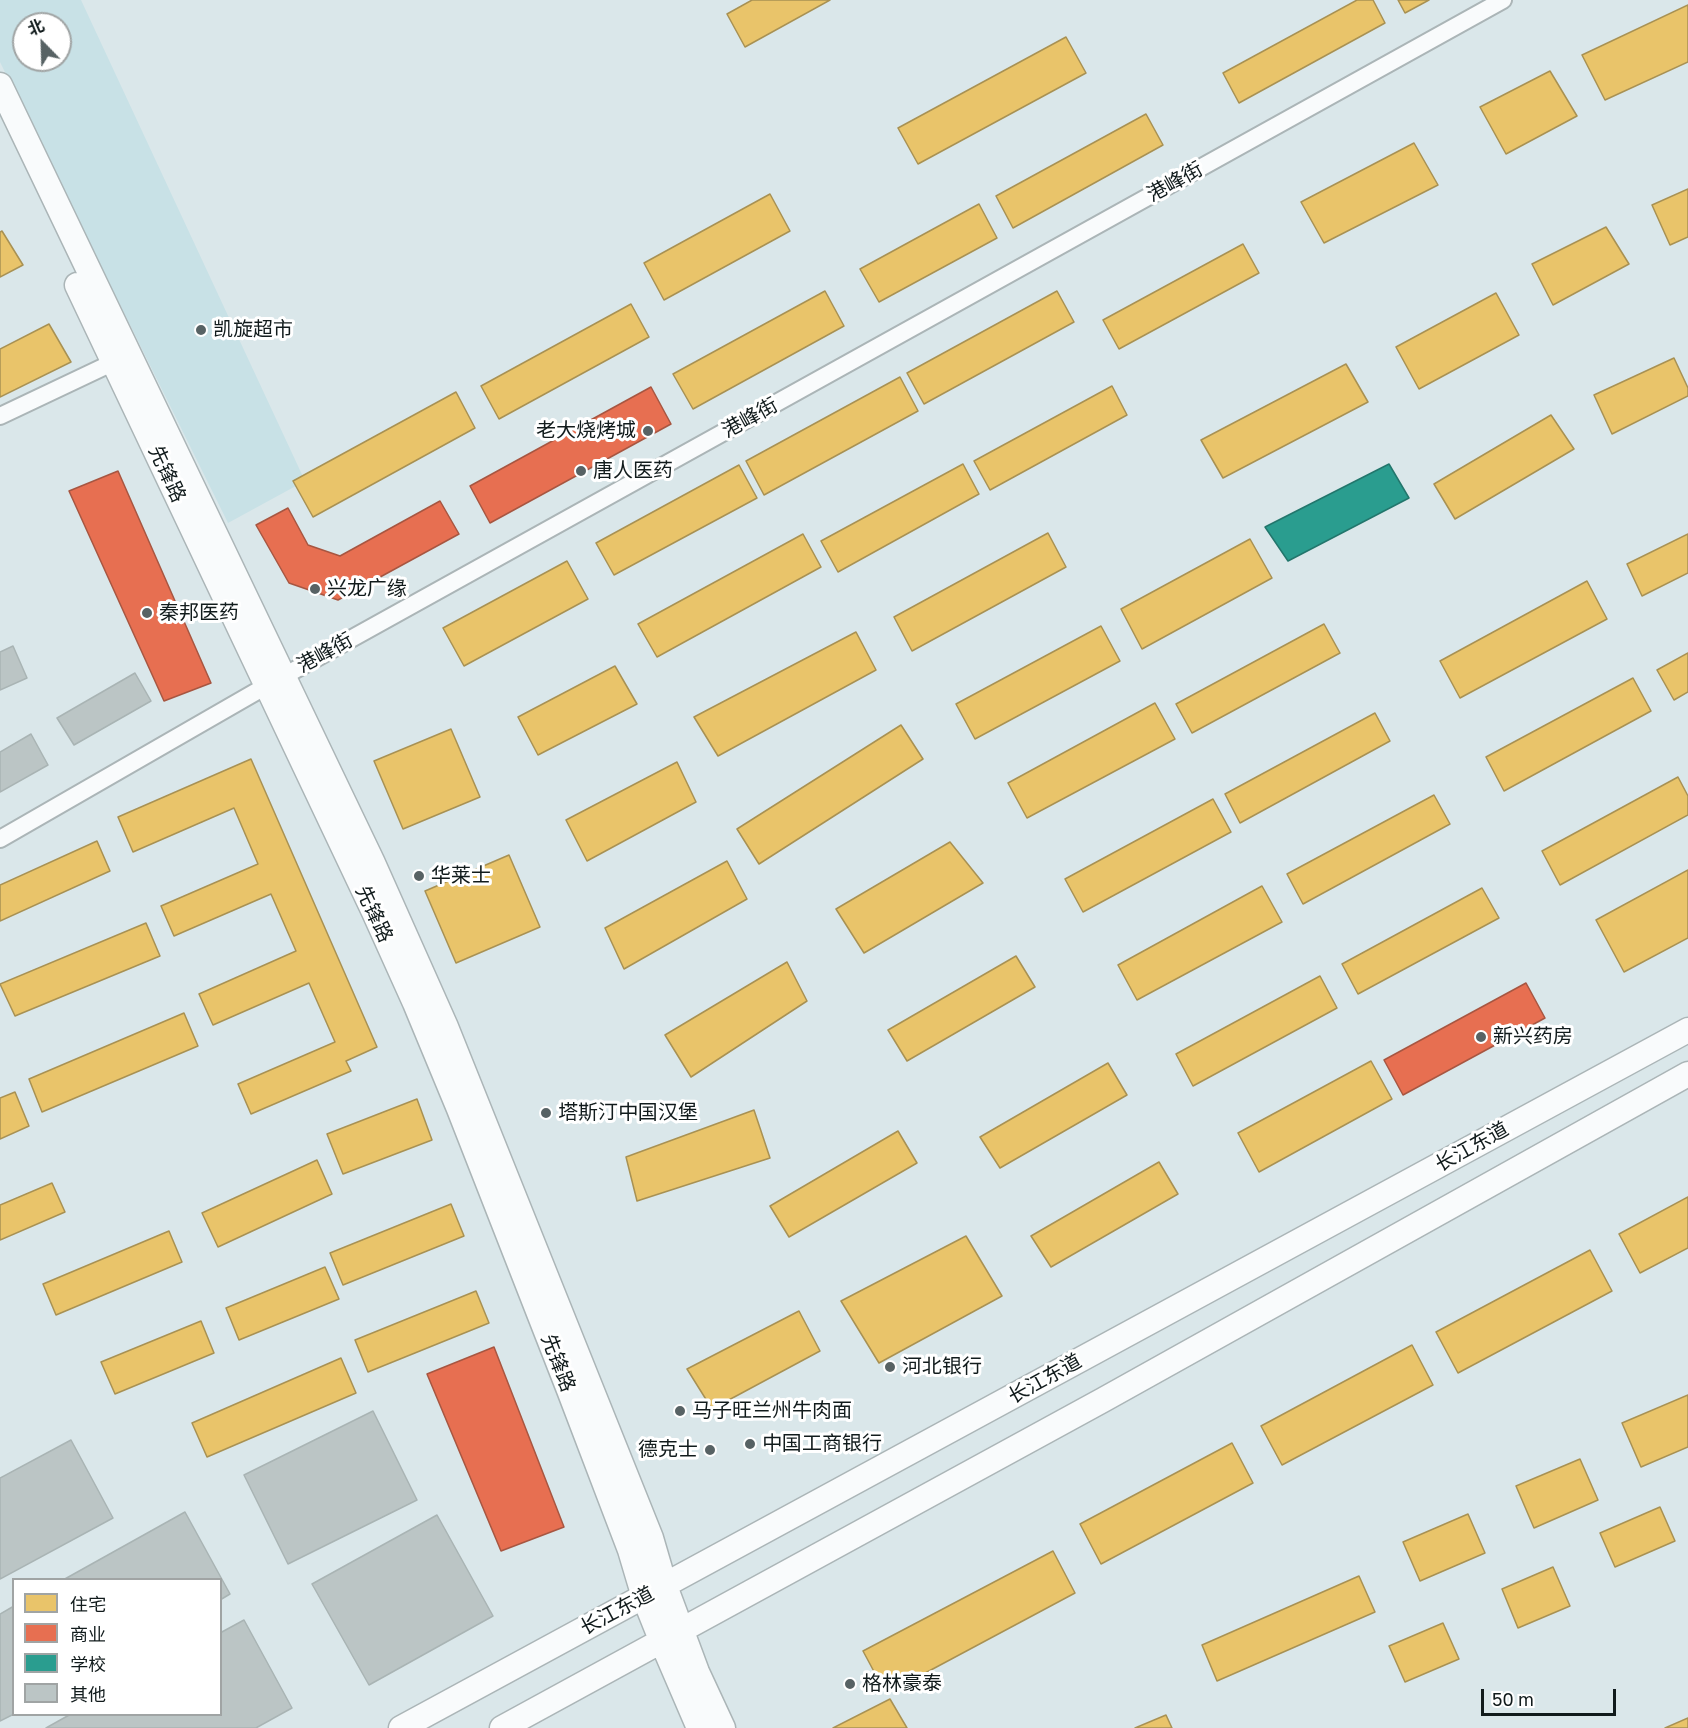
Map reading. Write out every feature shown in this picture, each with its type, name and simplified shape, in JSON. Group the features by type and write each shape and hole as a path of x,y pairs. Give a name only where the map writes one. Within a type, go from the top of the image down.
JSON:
{"main road":[{"path":"0,84 275,681"},
{"name":"先锋路","path":"0,121 114,362 275,681 459,1109 630,1550 655,1591 699,1728"},
{"name":"长江东道","path":"401,1728 1688,1030"},
{"name":"长江东道","path":"501,1728 1114,1394 1688,1074"},
{"path":"671,1636 697,1672 723,1728"}],"street":[{"name":"港峰街","path":"0,839 275,681 1503,0"},
{"path":"0,416 114,362"}],"shaded area":[{"path":"0,0 81,0 305,481 228,523 0,62"}],"building: 住宅":[{"path":"752,0 830,0 745,47 727,14"},
{"path":"1357,0 1373,0 1385,23 1239,103 1223,73"},
{"path":"1398,0 1429,0 1405,13"},
{"path":"1688,5 1688,62 1605,100 1582,55"},
{"path":"1066,37 1086,73 918,164 898,128"},
{"path":"1550,71 1577,116 1506,154 1480,107"},
{"path":"1146,114 1163,145 1013,228 996,196"},
{"path":"1414,143 1438,185 1324,243 1301,202"},
{"path":"1688,189 1688,237 1670,245 1652,205"},
{"path":"770,194 790,231 664,300 644,263"},
{"path":"979,204 997,238 879,302 860,269"},
{"path":"1606,227 1629,264 1553,305 1532,264"},
{"path":"2,231 23,265 0,277 0,232"},
{"path":"1243,244 1259,273 1119,349 1103,320"},
{"path":"825,291 844,326 693,409 673,374"},
{"path":"1057,291 1074,322 924,404 907,373"},
{"path":"1496,293 1519,335 1419,389 1396,347"},
{"path":"631,304 649,337 499,419 481,386"},
{"path":"49,324 71,362 0,397 0,349"},
{"path":"1674,358 1688,388 1688,396 1612,434 1594,395"},
{"path":"1346,364 1368,402 1223,478 1201,440"},
{"path":"900,377 918,411 764,495 746,461"},
{"path":"1112,386 1127,415 990,490 974,461"},
{"path":"456,392 475,428 313,517 293,481"},
{"path":"1551,415 1574,449 1455,519 1434,484"},
{"path":"963,464 979,494 838,572 821,541"},
{"path":"739,465 757,498 614,575 596,543"},
{"path":"1048,533 1066,567 912,651 894,617"},
{"path":"803,534 821,567 657,657 638,624"},
{"path":"1688,534 1688,573 1642,596 1627,564"},
{"path":"1250,539 1272,578 1142,649 1121,609"},
{"path":"567,561 588,599 464,666 443,628"},
{"path":"1587,581 1607,619 1460,698 1440,661"},
{"path":"1324,624 1340,653 1192,733 1176,704"},
{"path":"1101,626 1120,661 975,739 956,704"},
{"path":"856,632 876,670 718,756 694,717"},
{"path":"1688,653 1688,692 1674,700 1657,670"},
{"path":"615,666 637,704 538,755 518,717"},
{"path":"1633,678 1651,711 1504,791 1486,757"},
{"path":"1155,703 1175,739 1027,818 1008,783"},
{"path":"1375,713 1390,741 1240,823 1225,794"},
{"path":"901,725 923,759 759,864 737,829"},
{"path":"451,729 480,797 403,829 374,761"},
{"path":"251,759 377,1047 346,1061 351,1071 251,1114 238,1084 335,1042 309,983 213,1025 199,994 296,951 271,894 174,936 161,906 258,864 234,808 133,852 118,817"},
{"path":"677,762 696,802 587,861 566,820"},
{"path":"1678,777 1688,796 1688,815 1560,885 1542,851"},
{"path":"1434,795 1450,824 1303,904 1287,874"},
{"path":"1213,799 1231,832 1083,912 1065,879"},
{"path":"97,841 110,871 0,921 0,885"},
{"path":"950,842 983,883 864,953 836,909"},
{"path":"509,855 540,927 456,963 425,891"},
{"path":"727,861 747,899 624,969 605,928"},
{"path":"1688,870 1688,938 1624,972 1596,920"},
{"path":"1262,886 1282,922 1137,1000 1118,965"},
{"path":"1482,888 1499,918 1358,994 1342,964"},
{"path":"146,923 160,956 15,1016 0,984"},
{"path":"1016,956 1035,987 907,1061 888,1030"},
{"path":"787,962 807,1001 691,1077 665,1035"},
{"path":"1320,976 1337,1008 1193,1086 1176,1054"},
{"path":"184,1013 198,1046 42,1112 29,1079"},
{"path":"1371,1061 1392,1099 1259,1172 1238,1133"},
{"path":"1108,1063 1127,1095 1000,1168 980,1137"},
{"path":"15,1092 29,1126 0,1139 0,1098"},
{"path":"417,1099 432,1140 343,1174 327,1134"},
{"path":"754,1110 770,1158 637,1201 626,1157"},
{"path":"898,1131 917,1163 789,1237 770,1206"},
{"path":"317,1160 332,1194 218,1247 202,1213"},
{"path":"1159,1162 1178,1194 1051,1267 1031,1236"},
{"path":"52,1183 65,1212 0,1240 0,1205"},
{"path":"1688,1197 1688,1248 1640,1273 1619,1234"},
{"path":"451,1204 464,1236 343,1285 330,1253"},
{"path":"169,1231 182,1262 56,1315 43,1284"},
{"path":"966,1236 1002,1296 879,1363 841,1301"},
{"path":"1590,1250 1612,1291 1458,1373 1436,1332"},
{"path":"325,1267 339,1299 239,1340 226,1308"},
{"path":"476,1291 489,1323 368,1372 355,1340"},
{"path":"799,1311 820,1351 712,1409 687,1369"},
{"path":"201,1321 214,1353 115,1394 101,1362"},
{"path":"1412,1345 1433,1385 1282,1465 1261,1426"},
{"path":"341,1358 356,1393 207,1457 192,1423"},
{"path":"1688,1395 1688,1447 1641,1467 1622,1423"},
{"path":"1232,1443 1253,1483 1101,1564 1080,1524"},
{"path":"1580,1459 1598,1500 1534,1528 1516,1486"},
{"path":"1660,1507 1675,1541 1615,1567 1600,1533"},
{"path":"1468,1514 1485,1553 1420,1581 1403,1542"},
{"path":"1053,1551 1075,1593 886,1694 863,1651"},
{"path":"1553,1567 1570,1606 1518,1628 1502,1589"},
{"path":"1359,1576 1375,1612 1217,1681 1202,1645"},
{"path":"1443,1623 1459,1659 1405,1682 1389,1646"},
{"path":"890,1699 907,1728 833,1728"},
{"path":"1166,1715 1172,1728 1135,1728"},
{"path":"1688,1718 1688,1728 1665,1728"}],"building: 商业":[{"path":"651,387 671,424 490,523 470,486"},
{"path":"118,471 211,683 164,701 69,491"},
{"path":"440,501 459,534 338,600 289,583 256,525 288,508 308,545 340,556"},
{"path":"1526,983 1545,1018 1403,1095 1384,1060"},
{"path":"494,1347 564,1527 501,1551 427,1374"}],"building: 学校":[{"path":"1389,464 1409,498 1288,561 1265,527"}],"building: 其他":[{"path":"13,646 27,678 0,690 0,652"},
{"path":"135,673 151,701 74,745 57,718"},
{"path":"31,734 48,765 0,792 0,752"},
{"path":"373,1411 417,1500 288,1564 244,1475"},
{"path":"71,1440 113,1518 0,1579 0,1478"},
{"path":"185,1512 221,1578 67,1578"},
{"path":"437,1515 493,1616 369,1685 312,1584"},
{"path":"222,1579 230,1594 222,1599"},
{"path":"12,1607 12,1715 0,1721 0,1614"},
{"path":"244,1620 292,1708 256,1728 46,1728 67,1716 222,1716 222,1632"}],"place":[{"name":"凯旋超市","path":"201,330"},
{"name":"老大烧烤城","path":"648,431"},
{"name":"唐人医药","path":"581,471"},
{"name":"兴龙广缘","path":"315,589"},
{"name":"秦邦医药","path":"147,613"},
{"name":"华莱士","path":"419,876"},
{"name":"新兴药房","path":"1481,1037"},
{"name":"塔斯汀中国汉堡","path":"546,1113"},
{"name":"河北银行","path":"890,1367"},
{"name":"马子旺兰州牛肉面","path":"680,1411"},
{"name":"中国工商银行","path":"750,1444"},
{"name":"德克士","path":"710,1450"},
{"name":"格林豪泰","path":"850,1684"}]}
